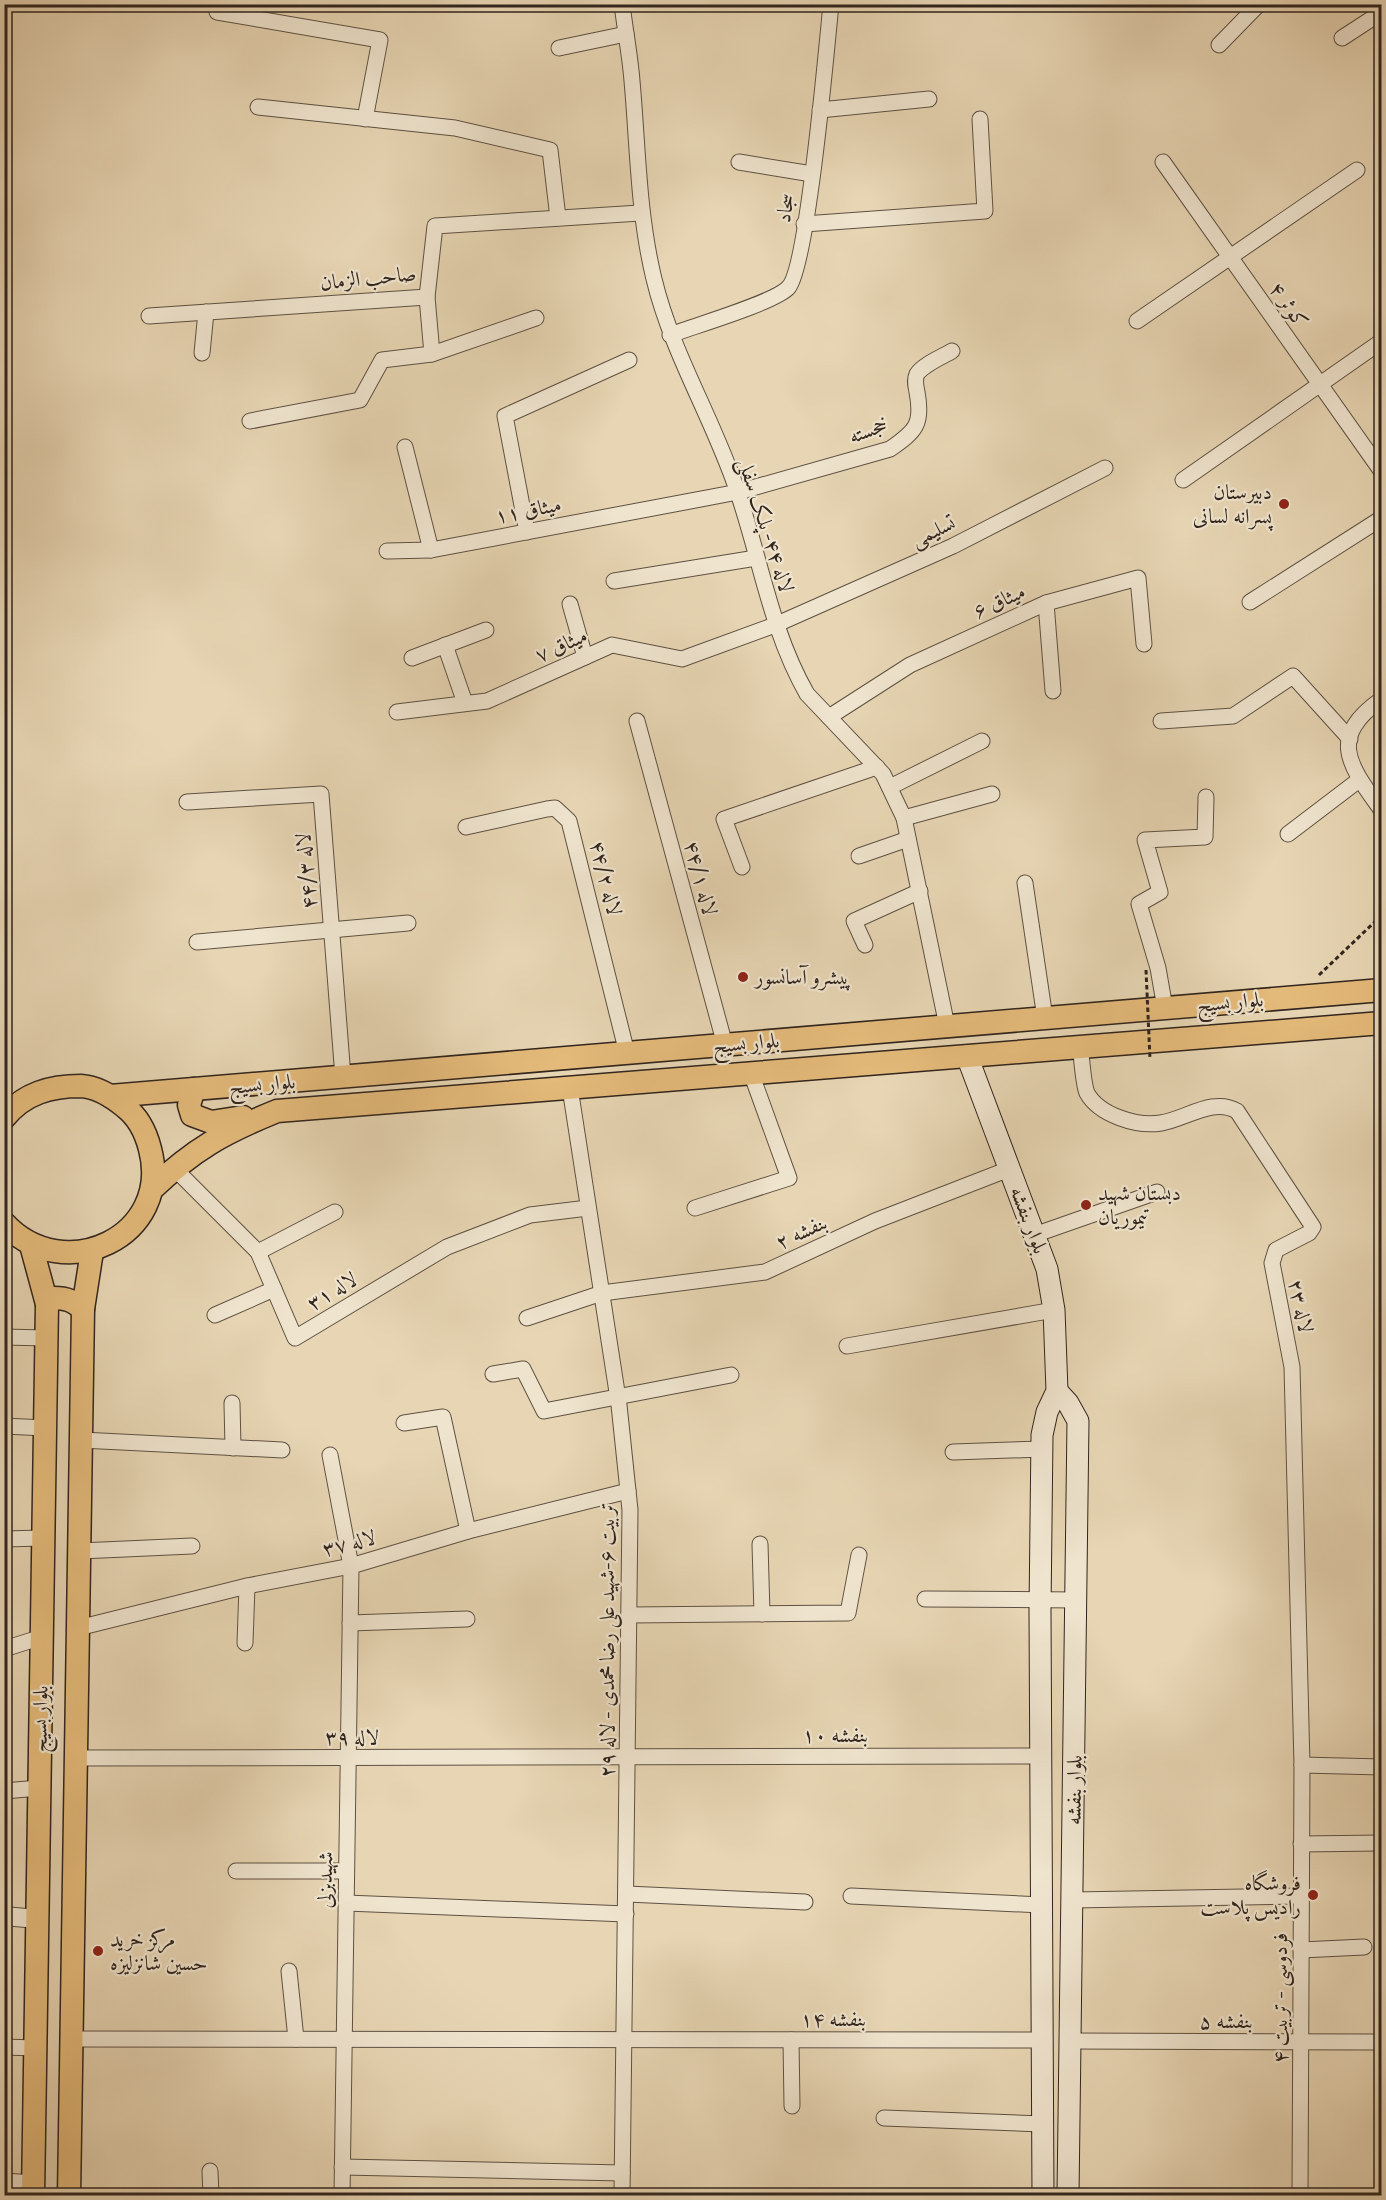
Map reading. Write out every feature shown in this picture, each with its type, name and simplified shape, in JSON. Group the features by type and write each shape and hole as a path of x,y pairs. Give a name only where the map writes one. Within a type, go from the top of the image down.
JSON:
{"main road":[{"name":"بلوار بسیج","path":"110,1096 1382,990"},
{"name":"بلوار بسیج","path":"152,1189 195,1151 227,1131 277,1111 1382,1023"},
{"name":"بلوار بنفشه","path":"967,1056 1047,1269 1054,1310 1057,1391 1047,1412 1042,1449 1040,1600 1043,2196"},
{"path":"4,1118 12,1108 33,1094 58,1086 85,1086 110,1096 132,1112 147,1135 154,1162 152,1189 143,1210 130,1228 113,1242 92,1251 72,1254 51,1252 31,1245 4,1222"},
{"path":"194,1089 189,1105 192,1115 211,1122 277,1111"},
{"name":"بلوار بسیج","path":"31,1245 47,1305 33,2189"},
{"name":"بلوار بسیج","path":"69,2196 83,1309 92,1251"},
{"path":"47,1305 54,1298 63,1298 73,1300 83,1309"},
{"name":"بلوار بنفشه","path":"1057,1391 1068,1403 1078,1421 1078,1600 1068,2196"}],"street":[{"name":"لاله ۴۴- پلک سفلی","path":"622,4 632,79 640,213 654,279 670,335 738,492 775,625 798,679 807,694 877,767 890,787 904,818 948,1026"},
{"name":"سجاد","path":"670,335 780,295 795,281 812,174 831,4"},
{"path":"1219,45 1259,4"},
{"path":"217,12 380,39 365,119"},
{"path":"1342,38 1382,12"},
{"path":"559,48 626,34"},
{"path":"820,110 929,99"},
{"path":"258,107 455,128 550,150 558,218"},
{"path":"804,224 985,211 980,119"},
{"path":"739,162 812,174"},
{"name":"کوثر ۴","path":"1163,162 1382,472"},
{"path":"1137,321 1357,170"},
{"name":"صاحب الزمان","path":"149,316 427,297 435,226 640,213"},
{"path":"427,297 432,354"},
{"path":"202,353 206,312"},
{"path":"250,422 360,400 382,360 432,354 536,318"},
{"path":"1183,480 1382,341"},
{"name":"خجسته","path":"738,492 890,449 911,435 917,424 920,410 916,376 921,369 952,351"},
{"path":"527,532 505,416 629,360"},
{"path":"405,447 431,550"},
{"name":"تسلیمی","path":"775,625 953,546 1105,468"},
{"name":"میثاق ۱۱","path":"387,551 431,550 738,492"},
{"path":"1250,602 1382,518"},
{"path":"614,581 756,558"},
{"name":"میثاق ۶","path":"829,717 910,665 1046,603 1138,578 1144,644"},
{"path":"1046,603 1053,691"},
{"path":"570,604 585,657"},
{"name":"میثاق ۷","path":"397,712 487,700 612,645 682,659 775,625"},
{"path":"412,658 486,630"},
{"path":"445,645 465,703"},
{"path":"1161,721 1233,716 1293,676 1350,739"},
{"path":"1382,699 1360,715 1350,739 1350,765 1382,811"},
{"name":"لاله ۴۴/۱","path":"637,721 725,1045"},
{"path":"890,787 982,741"},
{"path":"742,867 724,819 877,767"},
{"path":"1287,834 1359,780"},
{"name":"لاله ۴۴/۳","path":"187,802 321,794 343,1077"},
{"path":"904,818 992,794"},
{"path":"1165,1008 1158,968 1139,904 1160,892 1144,840 1205,837 1206,797"},
{"name":"لاله ۴۴/۲","path":"466,827 547,808 555,808 569,821 627,1053"},
{"path":"859,856 908,839"},
{"path":"1025,883 1045,1018"},
{"path":"865,945 854,921 920,891"},
{"path":"197,942 408,923"},
{"name":"لاله ۲۳","path":"1080,1047 1088,1094 1111,1116 1155,1123 1218,1106 1229,1106 1237,1111 1312,1222 1313,1227 1309,1233 1276,1250 1272,1263 1292,1367 1302,1765"},
{"path":"695,1208 789,1178 751,1073"},
{"name":"تربیت ۶-شهید علی رضا محمدی - لاله ۲۹","path":"570,1088 617,1396 628,1491 627,1894 622,2196"},
{"path":"4,1099 33,1094"},
{"name":"لاله ۳۱","path":"174,1168 258,1252 295,1338 447,1247 530,1215 588,1208"},
{"name":"بنفشه ۲","path":"528,1318 602,1293 765,1272 875,1221 1009,1169"},
{"path":"1034,1235 1157,1192"},
{"path":"258,1252 335,1212"},
{"path":"215,1315 274,1288"},
{"path":"847,1346 1054,1310"},
{"path":"4,1337 46,1338"},
{"path":"493,1374 523,1368 544,1411 731,1375"},
{"path":"232,1403 233,1448"},
{"path":"404,1423 443,1417 468,1531"},
{"path":"4,1426 45,1428"},
{"path":"81,1440 282,1450"},
{"path":"953,1452 1042,1449"},
{"name":"شهیدبزلی","path":"330,1455 351,1566 342,2196"},
{"name":"لاله ۳۷","path":"78,1628 247,1586 351,1566 468,1531 628,1491"},
{"path":"4,1539 43,1538"},
{"path":"760,1544 762,1614"},
{"path":"80,1551 192,1546"},
{"path":"629,1614 848,1613 859,1555"},
{"path":"245,1642 247,1586"},
{"path":"925,1599 1078,1600"},
{"path":"350,1623 467,1619"},
{"path":"4,1648 42,1637"},
{"name":"بنفشه ۱۰","path":"628,1757 1042,1756"},
{"name":"لاله ۳۹","path":"76,1758 628,1757"},
{"path":"1302,1765 1382,1767"},
{"name":"فردوسی - تربیت ۴","path":"1300,2196 1302,1765"},
{"path":"4,1791 39,1788"},
{"path":"1301,1844 1382,1843"},
{"path":"236,1871 346,1871"},
{"path":"627,1894 805,1902"},
{"path":"850,1896 1042,1905"},
{"path":"1073,1900 1301,1896"},
{"path":"346,1904 626,1914"},
{"path":"4,1917 37,1919"},
{"path":"1301,1950 1364,1947"},
{"path":"289,1971 296,2039"},
{"name":"بنفشه ۱۴","path":"72,2039 1042,2040"},
{"path":"791,2040 792,2106"},
{"name":"بنفشه ۵","path":"1070,2041 1382,2042"},
{"path":"4,2047 35,2048"},
{"path":"884,2118 1042,2124"},
{"path":"342,2168 622,2173"},
{"path":"210,2171 211,2196"},
{"path":"4,2181 33,2189"}],"path":[{"path":"1296,997 1382,915"},
{"path":"1146,970 1150,1059"}],"place":[{"name":"دبیرستان پسرانه لسانی","path":"1284,504"},
{"name":"پیشرو آسانسور","path":"743,977"},
{"name":"دبستان شهید تیموریان","path":"1086,1205"},
{"name":"فروشگاه رادیس پلاست","path":"1313,1895"},
{"name":"مرکز خرید حسین شانزلیزه","path":"98,1951"}]}
